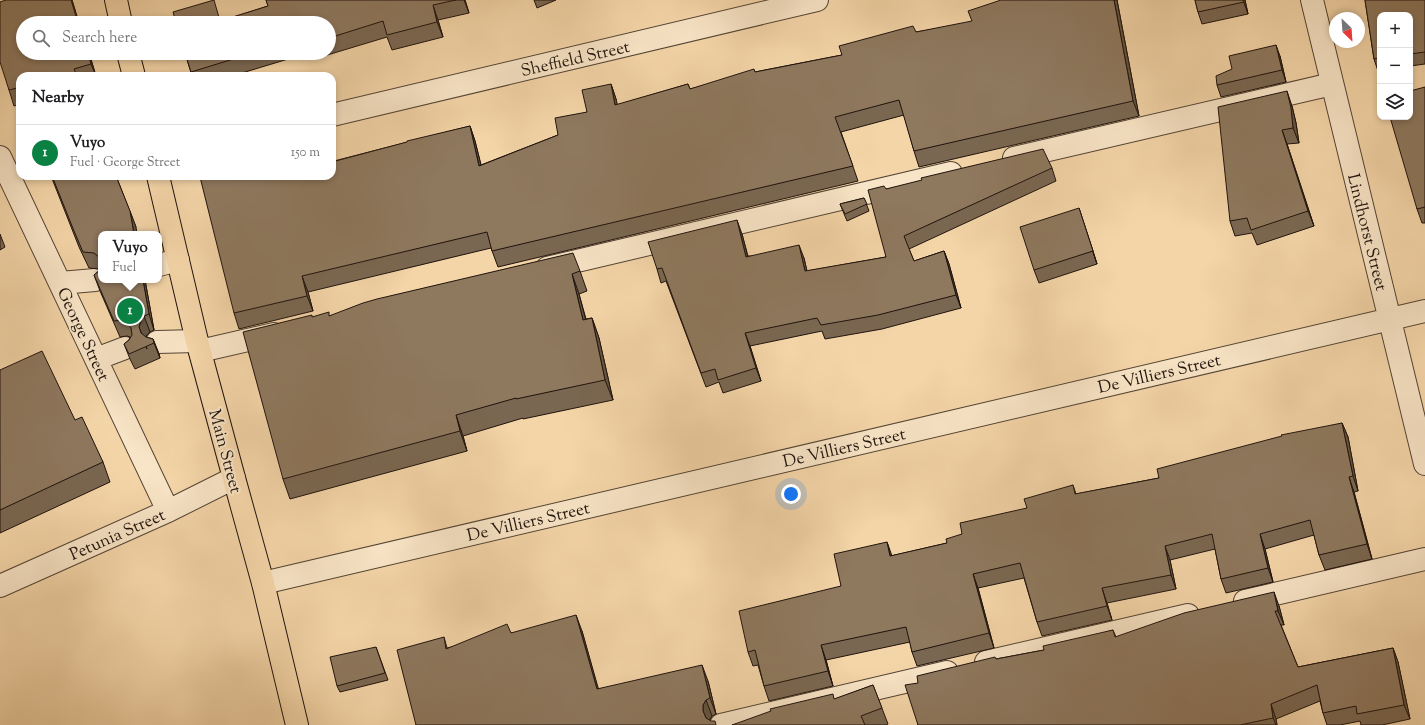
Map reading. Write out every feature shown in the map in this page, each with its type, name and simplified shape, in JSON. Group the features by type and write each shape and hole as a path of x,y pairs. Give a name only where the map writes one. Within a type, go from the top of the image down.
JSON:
{"main road":[{"path":"116,0 119,16"},
{"path":"130,60 133,72"},
{"name":"Main Street","path":"158,180 168,262 199,346 263,582 297,725"}],"street":[{"name":"Sheffield Street","path":"336,114 817,0"},
{"name":"Lindhorst Street","path":"1312,0 1425,464"},
{"path":"992,163 1332,84"},
{"name":"George Street","path":"0,157 168,511"},
{"path":"527,273 969,168"},
{"path":"60,283 95,280"},
{"name":"De Villiers Street","path":"263,582 1425,311"},
{"path":"157,342 199,346 294,329"},
{"path":"96,359 125,348"},
{"name":"Petunia Street","path":"0,586 168,511 234,478"},
{"path":"721,725 1425,559"}],"building":[{"path":"6,0 71,0 76,16 16,16 16,60 90,60 91,64 74,69 75,72 16,72 16,88 9,90 0,62 0,2"},
{"path":"214,0 219,16 174,16 173,12"},
{"path":"266,0 456,0 433,5 437,22 387,35 383,21 336,36 336,16 236,16 268,6"},
{"path":"1001,0 1114,0 1133,101 914,151 899,100 835,117 853,166 492,251 487,232 302,276 307,296 234,313 201,180 336,180 336,161 407,141 470,126 479,166 558,135 555,118 587,112 582,90 611,84 615,105 688,84 690,89 754,69 755,72 842,55 839,46 913,26 916,32 972,21 968,11"},
{"path":"1195,0 1243,0 1244,2 1198,12"},
{"path":"1365,0 1425,0 1425,52 1413,54 1413,12 1377,12 1377,58 1374,59"},
{"path":"1276,45 1282,70 1217,85 1216,76 1232,69 1229,56"},
{"path":"187,60 230,60 191,72"},
{"path":"1425,87 1425,207 1417,209 1391,120 1413,120 1413,90"},
{"path":"1287,91 1291,108 1293,128 1282,130 1308,211 1251,230 1247,218 1230,221 1218,107"},
{"path":"1043,149 1052,168 904,236 914,261 944,251 956,295 878,315 821,325 817,318 745,333 756,368 718,380 715,369 701,373 662,268 657,269 648,242 737,220 746,257 799,245 805,271 886,257 868,190 884,186 886,189 922,180 921,178"},
{"path":"54,180 118,180 130,211 133,231 98,231 98,256 94,253 83,252"},
{"path":"864,198 867,204 845,214 840,204"},
{"path":"1079,208 1093,251 1034,270 1020,227"},
{"path":"573,253 580,271 572,274 583,320 592,318 605,380 516,398 456,415 460,431 283,479 243,332 312,315 312,317 329,312 329,316 377,299"},
{"path":"98,272 98,283 144,283 149,314 144,316 139,327 141,333 146,337 153,339 154,343 129,354 124,344 132,335 131,328 122,320 114,321 94,275"},
{"path":"42,351 75,420 82,417 103,462 0,510 0,370"},
{"path":"1342,423 1353,476 1349,477 1367,544 1319,555 1310,520 1260,534 1268,568 1221,579 1212,534 1165,546 1171,575 1102,588 1107,606 1037,622 1020,563 973,574 989,633 912,652 906,627 821,645 828,671 764,686 755,650 748,652 739,611 841,586 834,554 887,542 890,556 947,543 946,539 962,534 960,523 1027,508 1024,499 1073,485 1075,494 1159,478 1157,469 1282,436 1281,435"},
{"path":"1274,592 1278,611 1275,611 1298,667 1393,648 1404,705 1357,714 1356,706 1323,713 1317,685 1271,704 1273,718 1240,725 918,725 905,685 918,683 917,676 995,657 996,659 1044,650 1043,646 1113,630 1115,637 1184,613"},
{"path":"576,615 597,689 702,665 710,698 706,700 703,705 703,711 706,718 711,721 715,721 716,725 416,725 397,650 444,637 446,649 507,624 511,633"},
{"path":"376,647 385,673 337,686 330,657"},
{"path":"873,685 882,708 861,716 865,725 732,725 771,711 770,709 833,694 834,699"}],"place":[{"name":"Vuyo","path":"130,311"}]}
